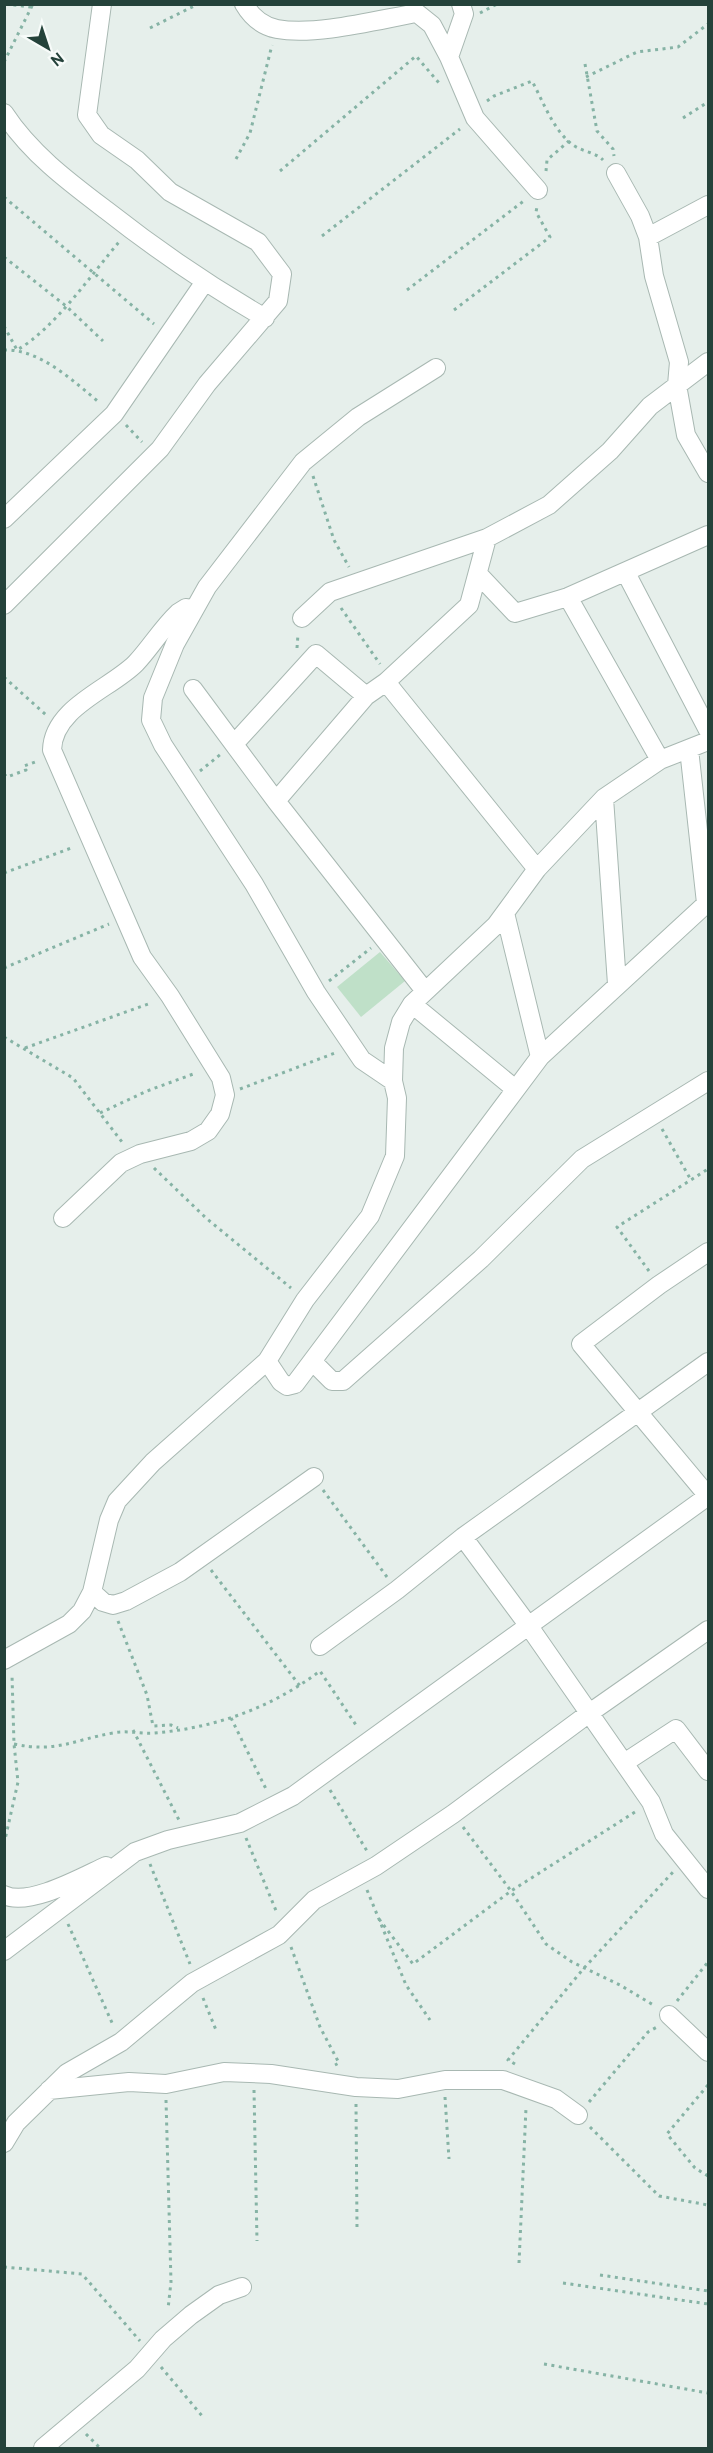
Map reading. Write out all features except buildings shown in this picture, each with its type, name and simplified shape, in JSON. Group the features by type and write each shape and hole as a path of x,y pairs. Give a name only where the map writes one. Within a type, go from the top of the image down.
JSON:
{"street":[{"path":"4,605 155,454 207,384 278,301 282,274 258,242 170,192 138,160 101,135 87,115 102,4"},
{"path":"244,4 252,17 276,29 347,26 417,14 432,25 449,57 475,118 538,190"},
{"path":"449,57 464,14 461,4"},
{"path":"4,113 14,127 59,174 204,283 265,318"},
{"path":"616,173 640,216 648,237 654,276 679,362 677,385 686,435 708,473"},
{"path":"648,237 708,205"},
{"path":"4,519 114,414 204,283"},
{"path":"302,618 330,592 487,538 549,505 610,451 650,406 708,362"},
{"path":"393,1081 363,1060 316,992 254,884 163,746 151,720 153,698 175,644 207,587 307,458 358,417 436,368"},
{"path":"478,574 515,613 568,597 708,535"},
{"path":"276,801 366,696 388,680 469,605 487,538"},
{"path":"626,573 708,730"},
{"path":"568,597 660,760"},
{"path":"63,1218 121,1163 137,1155 191,1142 208,1131 220,1114 225,1095 221,1078 214,1066 170,996 142,957 52,750 52,739 76,705 135,664 178,613 186,608 194,610"},
{"path":"234,744 316,654 366,696"},
{"path":"388,680 537,868"},
{"path":"193,688 276,801 425,991"},
{"path":"7,1659 69,1624 82,1611 92,1592 109,1520 117,1501 153,1462 267,1360 305,1300 370,1216 395,1156 397,1098 393,1081 394,1048 401,1022 412,1004 496,925 537,868 604,798 660,760 708,741"},
{"path":"267,1360 281,1382 287,1386 296,1384 514,1088 540,1057 707,903 689,749"},
{"path":"604,798 617,984"},
{"path":"505,913 540,1057"},
{"path":"412,1004 514,1088"},
{"path":"313,1362 332,1382 343,1381 480,1259 582,1159 708,1081"},
{"path":"4,1895 17,1898 55,1890 140,1850 240,1823 293,1796 708,1496 582,1344 659,1285 708,1252"},
{"path":"320,1646 397,1590 463,1537 708,1362"},
{"path":"92,1592 103,1602 113,1605 126,1601 180,1572 314,1477"},
{"path":"463,1537 528,1625 651,1802 664,1834 708,1889"},
{"path":"4,2143 16,2123 67,2073 121,2042 196,1981 284,1930 315,1900 369,1870 453,1814 588,1714 708,1630"},
{"path":"624,1763 676,1729 708,1770"},
{"path":"4,1951 140,1850"},
{"path":"669,2015 708,2052"},
{"path":"49,2090 129,2082 166,2084 224,2072 254,2073 356,2087 398,2089 445,2080 503,2080 556,2099 578,2115"},
{"path":"43,2448 137,2369 163,2339 219,2295 242,2287"}],"path":[{"path":"4,62 32,6 6,4"},
{"path":"150,28 198,4"},
{"path":"586,77 637,52 678,47 708,24"},
{"path":"236,159 250,133 276,29"},
{"path":"280,171 416,56 444,89"},
{"path":"585,64 597,131 613,149 616,173"},
{"path":"322,236 475,118 481,106 494,96 532,81 561,135 578,148 599,156 616,173"},
{"path":"683,118 708,102"},
{"path":"407,290 538,190 543,190 546,186 547,159 569,141"},
{"path":"454,310 550,237 536,212 538,190"},
{"path":"4,197 137,307 167,337"},
{"path":"17,350 66,306 130,229"},
{"path":"4,256 66,306 103,341"},
{"path":"4,326 17,350"},
{"path":"4,350 17,350 58,369 114,414 155,454"},
{"path":"307,458 334,540 357,581"},
{"path":"330,592 388,680"},
{"path":"4,677 60,728"},
{"path":"186,782 234,744"},
{"path":"4,774 7,777 26,770 24,766 41,759 39,755 52,750"},
{"path":"4,873 90,841"},
{"path":"4,968 125,917"},
{"path":"316,992 384,938"},
{"path":"24,1048 170,996"},
{"path":"4,1037 73,1078 137,1155 206,1218 305,1300"},
{"path":"225,1095 354,1046"},
{"path":"100,1113 147,1091 214,1066"},
{"path":"654,1115 691,1180"},
{"path":"659,1285 617,1227 708,1169"},
{"path":"314,1477 397,1590"},
{"path":"200,1557 300,1686"},
{"path":"113,1605 122,1638 147,1695 153,1726 171,1725 180,1729"},
{"path":"4,1844 18,1782 14,1744 13,1678 7,1659"},
{"path":"14,1744 38,1749 65,1746 111,1733 134,1730 151,1734 231,1718 267,1706 320,1671 368,1742"},
{"path":"231,1718 275,1805"},
{"path":"134,1730 174,1812 189,1835"},
{"path":"321,1776 369,1870 380,1919 406,1986 430,2020"},
{"path":"380,1919 413,1964 511,1891 651,1802"},
{"path":"453,1814 511,1891 546,1944 669,2015"},
{"path":"240,1823 284,1930 320,2027 339,2063 323,2071 326,2082"},
{"path":"140,1850 216,2030"},
{"path":"519,2263 527,2088 520,2067 508,2060 584,1968 685,1860"},
{"path":"61,1909 121,2042"},
{"path":"708,1962 678,1999 663,2024 648,2032 578,2115 659,2196 708,2205"},
{"path":"254,2073 257,2241"},
{"path":"445,2080 448,2159"},
{"path":"163,2339 171,2282 166,2084"},
{"path":"708,2085 667,2134 696,2168 708,2176"},
{"path":"356,2087 357,2228"},
{"path":"4,2267 82,2274 203,2417"},
{"path":"600,2275 708,2291"},
{"path":"563,2283 708,2304"},
{"path":"544,2364 708,2393"}],"green space":[{"path":"380,952 405,981 361,1017 337,987"}]}
